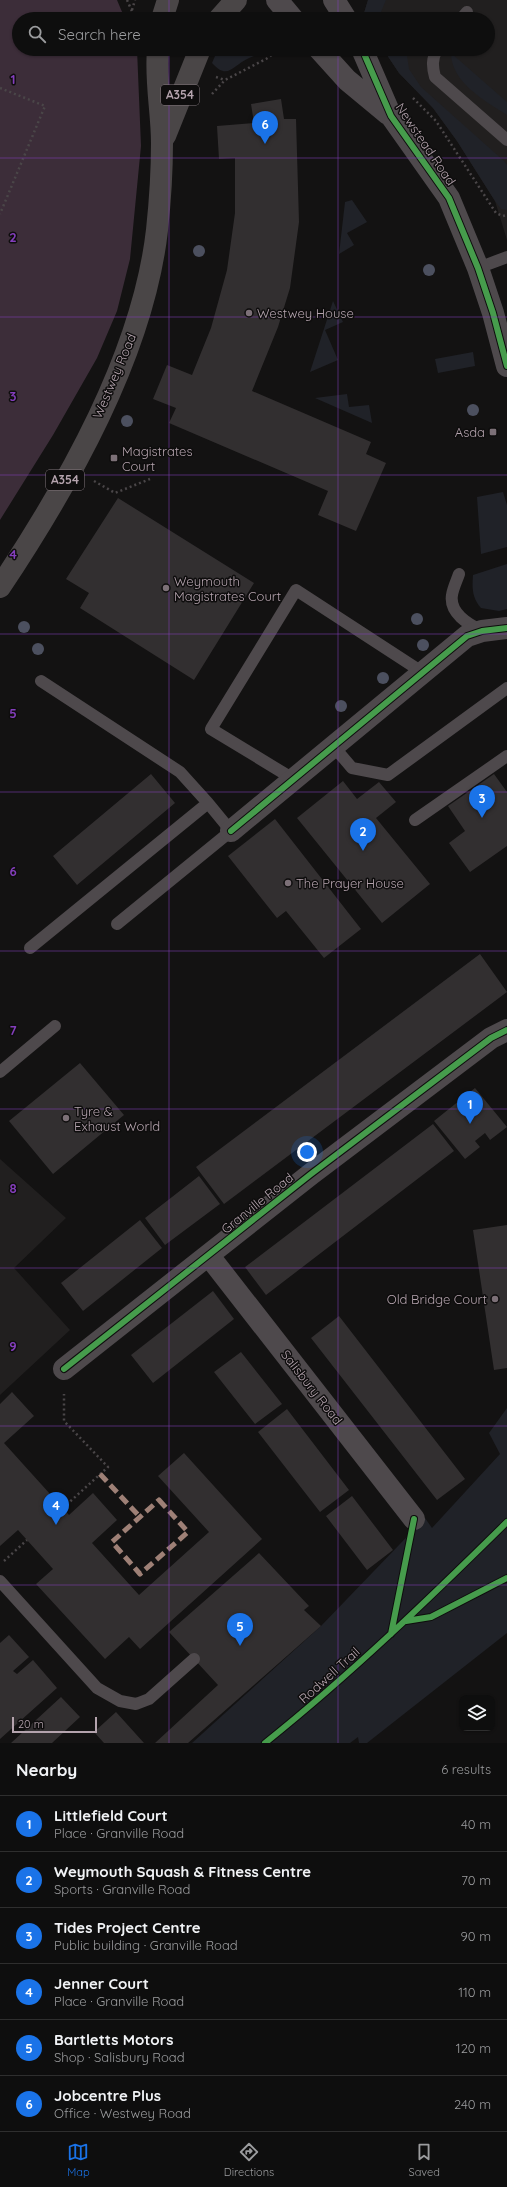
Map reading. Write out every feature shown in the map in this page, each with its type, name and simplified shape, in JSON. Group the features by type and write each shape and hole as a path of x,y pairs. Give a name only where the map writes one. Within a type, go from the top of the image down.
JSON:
{"highway":[{"path":"164,12 168,0"},
{"path":"225,12 236,0"},
{"name":"Westwey Road","path":"0,587 47,512 75,462 105,402 132,334 151,271 157,229 162,142 158,56"},
{"name":"Westwey Road","path":"162,142 197,56"}],"street":[{"path":"277,0 288,12"},
{"path":"334,0 342,12"},
{"name":"Newstead Road","path":"325,56 347,80 391,116"},
{"name":"Newstead Road","path":"365,56 391,116 449,198 478,268 493,313 507,366"},
{"path":"231,831 295,780 422,672 467,636 482,631 507,628"},
{"name":"Granville Road","path":"64,1369 311,1174 491,1038 507,1030"},
{"name":"Salisbury Road","path":"209,1256 414,1519"}],"lane":[{"path":"434,56 432,67 435,76 507,140"},
{"path":"478,268 507,257"},
{"path":"459,574 452,595 454,608 466,622 482,631"},
{"path":"295,780 211,729 296,590 422,672"},
{"path":"41,681 180,772 231,831 117,924"},
{"path":"334,746 352,768 388,775 507,688"},
{"path":"415,820 507,756"},
{"path":"30,948 208,803"},
{"path":"0,1072 55,1026"},
{"path":"0,1581 97,1688 120,1702 136,1704 149,1699 194,1659"}],"path":[{"path":"127,0 132,11"},
{"path":"132,11 135,0"},
{"path":"225,80 270,56"},
{"path":"0,88 45,106 0,214"},
{"path":"408,93 436,121 496,212 503,216 507,215"},
{"path":"95,481 115,494 150,479"},
{"path":"63,1508 108,1467 64,1421 64,1369"},
{"path":"0,1564 27,1540"}],"shaded area":[{"path":"0,0 117,0 122,12 12,12 12,56 137,56 141,146 130,259 117,311 97,358 53,435 0,520"},
{"path":"368,0 507,0 507,240 495,201 457,141 433,108 399,73 388,56 495,56 495,12 364,12"},
{"path":"368,0 386,0 381,12 364,12"},
{"path":"215,56 254,56 227,71 222,71 212,63"},
{"path":"388,56 407,56 409,69 421,87 504,161 507,165 507,210 501,209 495,201 457,141 433,108 399,73"},
{"path":"452,56 454,56 507,102 507,115 471,90 457,73"},
{"path":"352,200 367,222 347,233 354,245 339,254 345,202"},
{"path":"333,301 343,322 325,330 338,360 310,372"},
{"path":"473,352 475,366 438,373 435,359"},
{"path":"347,394 349,407 369,405 372,423 315,398"},
{"path":"503,492 507,505 507,547 481,554 477,497"},
{"path":"507,564 507,609 499,611 481,608 473,593 473,575"},
{"path":"0,1159 66,1218 14,1268 70,1330 0,1395"},
{"path":"507,1408 507,1633 367,1743 359,1743 358,1737 350,1743 192,1743 321,1626 425,1518 432,1528 500,1454 489,1433"}],"building":[{"name":"Westwey House","path":"281,99 284,119 296,119 299,222 290,288 278,327 252,391 371,442 366,454 386,463 356,531 318,515 328,491 169,423 176,408 153,399 167,365 192,375 211,328 227,270 235,213 235,158 219,159 217,126 254,123 251,104"},
{"name":"Weymouth Magistrates Court","path":"118,498 254,583 194,680 80,608 89,593 66,579"},
{"path":"151,774 175,803 77,885 53,856"},
{"path":"494,774 507,792 507,846 470,872 449,843 465,831 448,806"},
{"path":"343,781 357,799 379,782 396,802 376,818 430,884 382,923 297,818"},
{"name":"The Prayer House","path":"275,819 361,929 324,958 286,911 277,918 228,856"},
{"path":"480,954 507,992 224,1204 196,1167"},
{"name":"Tyre & Exhaust World","path":"80,1063 124,1115 53,1174 9,1121"},
{"path":"475,1088 507,1127 490,1140 485,1133 475,1141 480,1147 465,1159 434,1121"},
{"path":"433,1124 454,1151 266,1295 245,1267"},
{"path":"199,1176 220,1204 165,1245 145,1218"},
{"path":"140,1220 162,1248 83,1311 61,1283"},
{"name":"Old Bridge Court","path":"507,1225 507,1368 494,1370 473,1230"},
{"path":"213,1291 234,1319 153,1383 131,1355"},
{"path":"339,1316 465,1479 437,1500 311,1338"},
{"path":"241,1352 282,1404 255,1424 214,1372"},
{"path":"12,1392 34,1416 4,1443 69,1515 93,1493 117,1520 92,1543 139,1595 209,1532 158,1476 184,1453 262,1539 140,1649 129,1637 105,1659 36,1584 53,1569 18,1530 0,1546 0,1404"},
{"path":"287,1409 349,1490 320,1512 258,1432"},
{"path":"352,1496 393,1550 367,1570 326,1516"},
{"path":"259,1553 309,1606 304,1610 321,1626 188,1743 155,1743 218,1685 169,1632"},
{"path":"9,1635 29,1657 13,1671 17,1674 33,1660 57,1688 0,1739 0,1643"},
{"path":"61,1697 80,1717 52,1743 11,1743"},
{"path":"116,1712 144,1743 104,1743 94,1732"}],"marked path":[{"path":"100,1474 140,1517"},
{"path":"159,1500 188,1532 140,1574 112,1542 159,1500"}],"cycle path":[{"path":"365,56 391,116 449,198 478,268 493,313 507,366"},
{"path":"231,831 467,636 482,631 507,628"},
{"path":"64,1369 311,1174 491,1038 507,1030"},
{"path":"391,1634 414,1519"},
{"name":"Rodwell Trail","path":"265,1743 328,1691 389,1636 507,1522"},
{"path":"406,1621 431,1617 507,1578"}],"place":[{"name":"Jobcentre Plus","path":"265,144"},
{"name":"Westwey House","path":"249,313"},
{"name":"Asda","path":"493,432"},
{"name":"Magistrates Court","path":"114,458"},
{"name":"Weymouth Magistrates Court","path":"166,588"},
{"name":"Tides Project Centre","path":"482,818"},
{"name":"Weymouth Squash & Fitness Centre","path":"363,851"},
{"name":"The Prayer House","path":"288,883"},
{"name":"Tyre & Exhaust World","path":"66,1118"},
{"name":"Littlefield Court","path":"470,1124"},
{"name":"Old Bridge Court","path":"495,1299"},
{"name":"Jenner Court","path":"56,1525"},
{"name":"Bartletts Motors","path":"240,1646"}]}
